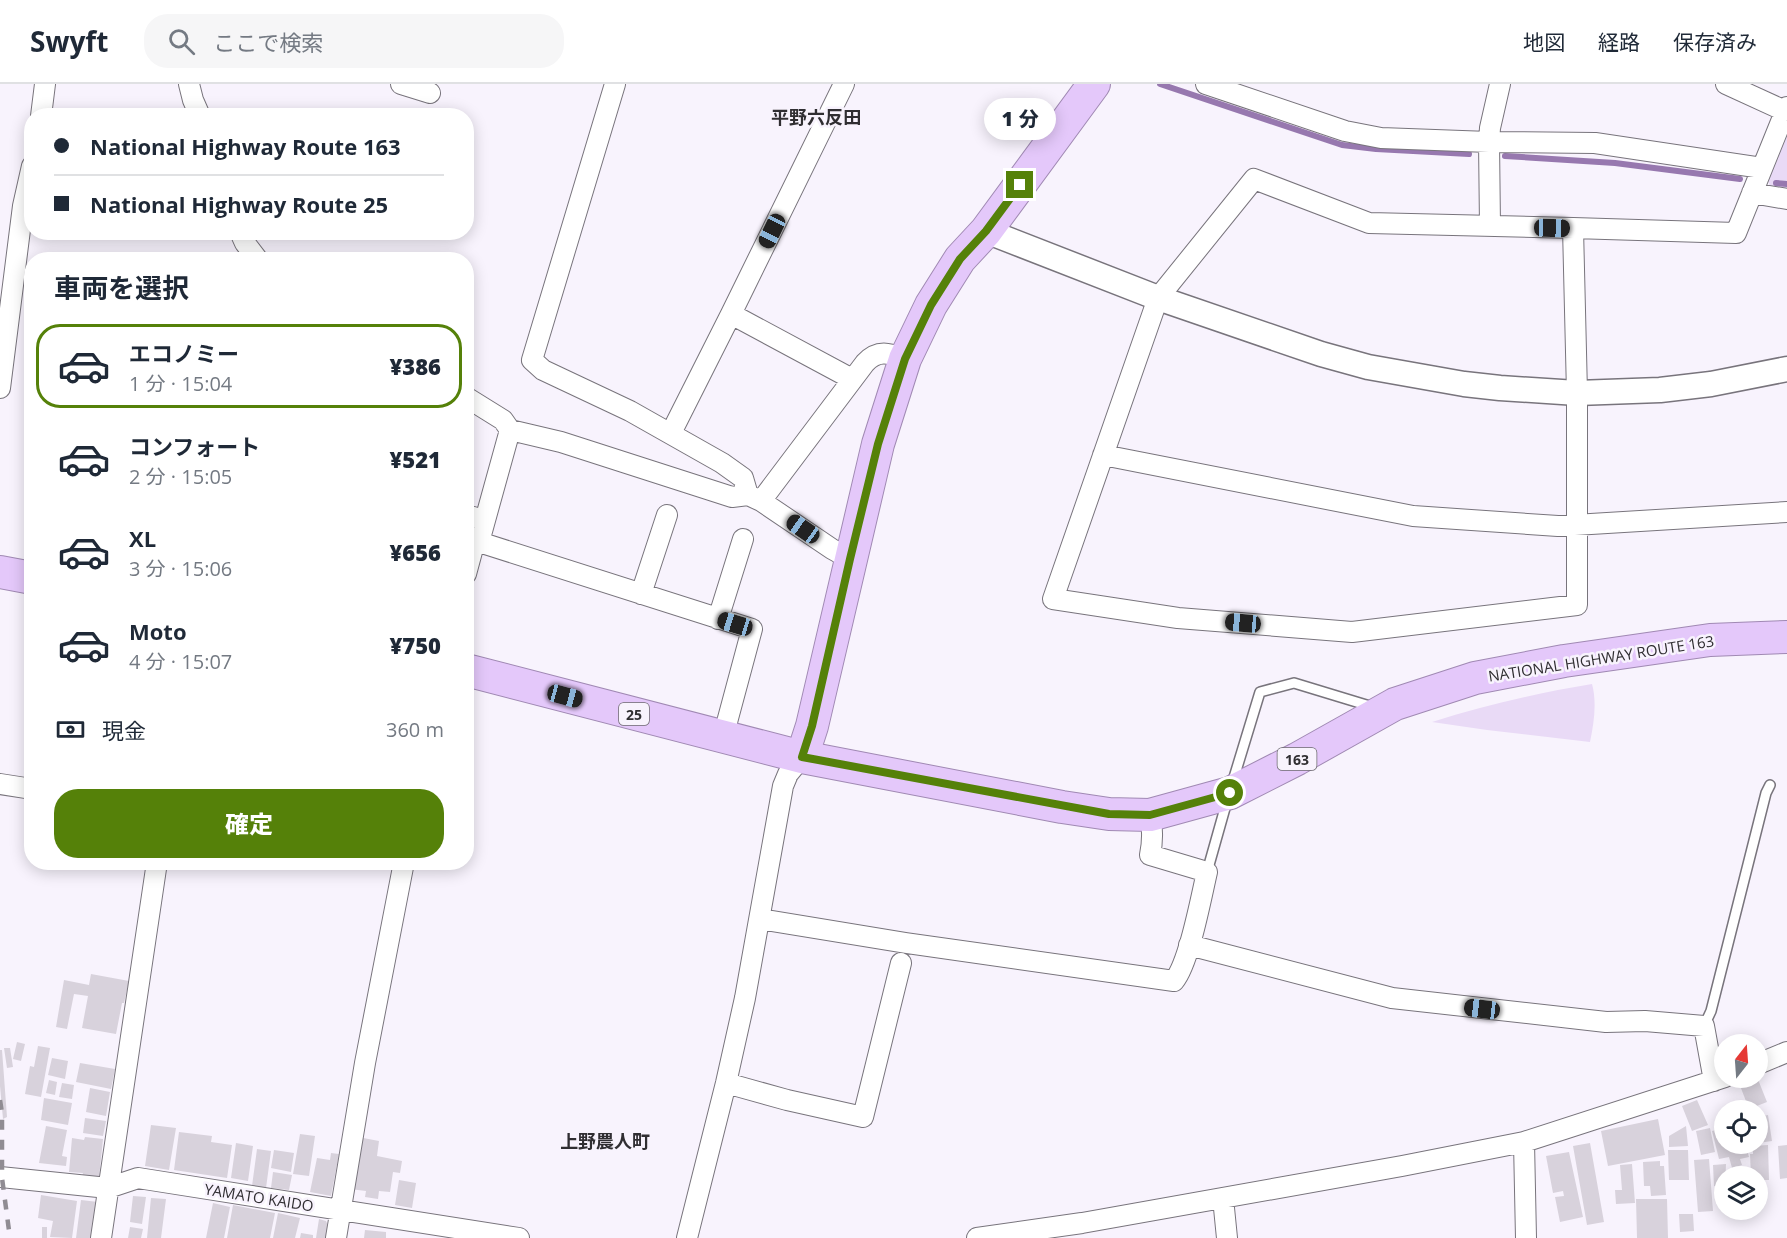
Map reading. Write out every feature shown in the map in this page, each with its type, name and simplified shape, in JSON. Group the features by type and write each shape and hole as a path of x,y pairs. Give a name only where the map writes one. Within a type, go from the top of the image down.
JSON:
{"highway":[{"path":"802,757 812,726 878,444 905,359 931,305 960,259 986,231 1094,84"},
{"path":"0,572 24,576"},
{"name":"NATIONAL HIGHWAY ROUTE 163","path":"802,757 1062,807 1109,814 1150,815 1230,793 1297,759 1395,704 1475,678 1564,661 1710,640 1787,637"},
{"name":"25","path":"474,672 802,757"}],"street":[{"path":"42,108 45,84"},
{"path":"189,84 196,108"},
{"path":"401,84 430,93"},
{"path":"615,84 532,360 543,370 630,411 722,463 743,478 755,498 850,559"},
{"path":"671,433 844,84"},
{"path":"1206,84 1345,131 1381,138 1594,143 1762,168"},
{"path":"1490,226 1489,142 1500,84"},
{"path":"1573,228 1577,393 1577,605 1352,632 1178,618 1053,599 1158,298 1254,179 1369,223 1573,228 1736,233 1786,109 1726,84"},
{"path":"1752,193 1787,199"},
{"path":"0,388 24,202"},
{"path":"986,231 1158,298 1321,354 1368,367 1500,388 1577,393 1660,390 1711,384 1787,369"},
{"path":"731,314 852,379"},
{"path":"755,498 872,356 889,354 905,359"},
{"path":"474,402 503,420 510,430 561,442 732,497 755,498"},
{"path":"479,542 475,517 510,430"},
{"path":"1103,455 1413,516 1558,526 1787,512"},
{"path":"641,594 667,515"},
{"path":"718,619 743,539"},
{"path":"479,542 753,629 723,737"},
{"path":"474,547 479,542"},
{"path":"687,1238 726,1083 760,919 783,786 788,774 802,757"},
{"path":"0,784 24,788"},
{"path":"760,919 1174,981 1180,974 1189,945 1207,872 1149,855 1153,843 1150,815"},
{"path":"101,1238 156,870"},
{"path":"336,1238 365,1063 402,870"},
{"path":"1189,945 1392,998 1606,1022 1646,1021 1704,1026 1714,1059"},
{"path":"726,1083 787,1101 863,1117 901,963"},
{"path":"1768,1060 1787,1052"},
{"path":"977,1238 1082,1224 1524,1142 1714,1081"},
{"path":"1524,1142 1526,1238"},
{"name":"YAMATO KAIDO","path":"0,1178 108,1188 138,1178 519,1238"},
{"path":"1223,1198 1227,1238"}],"lane":[{"path":"1207,872 1260,693 1294,682 1384,710"},
{"path":"1704,1026 1711,1011 1766,793 1770,785"}],"shaded area":[{"path":"1787,128 1787,189 1770,186 1767,178"},
{"path":"1592,684 1594,713 1590,742 1432,722 1512,700"}],"building":[{"path":"91,974 129,981 116,1034 82,1028 88,996 74,994 67,1029 56,1027 64,980 89,985"},
{"path":"17,1042 25,1044 21,1061 13,1059"},
{"path":"38,1046 50,1048 41,1097 25,1094 30,1066 34,1067"},
{"path":"4,1048 10,1048 13,1067 7,1068"},
{"path":"0,1050 2,1050 7,1117 3,1119 0,1086"},
{"path":"52,1058 68,1061 65,1079 48,1075"},
{"path":"80,1063 115,1069 111,1089 76,1082"},
{"path":"49,1080 57,1082 55,1095 46,1093"},
{"path":"62,1083 74,1085 72,1099 59,1097"},
{"path":"90,1088 110,1092 106,1116 86,1112"},
{"path":"1741,1088 1761,1088 1766,1100 1746,1100"},
{"path":"44,1098 72,1103 68,1125 41,1120"},
{"path":"1697,1100 1708,1125 1692,1131 1682,1106"},
{"path":"1768,1115 1772,1141 1768,1142"},
{"path":"85,1118 106,1121 103,1136 83,1133"},
{"path":"1658,1119 1665,1155 1608,1166 1601,1131"},
{"path":"151,1125 176,1128 169,1170 145,1166"},
{"path":"46,1126 67,1130 62,1156 67,1157 66,1166 39,1163"},
{"path":"1686,1126 1688,1146 1669,1147 1669,1136"},
{"path":"1710,1128 1714,1152 1701,1155 1696,1131"},
{"path":"179,1132 212,1136 211,1142 232,1145 227,1178 174,1170"},
{"path":"300,1134 315,1136 309,1176 293,1174"},
{"path":"85,1137 103,1139 99,1178 69,1172 72,1138 84,1140"},
{"path":"358,1137 379,1141 377,1156 402,1161 400,1173 393,1172 390,1192 379,1191 378,1199 365,1197 366,1191 350,1189"},
{"path":"236,1143 253,1146 248,1181 231,1178"},
{"path":"1590,1143 1604,1222 1587,1225 1573,1146"},
{"path":"1768,1145 1769,1180 1768,1166 1751,1166 1750,1154 1768,1154"},
{"path":"1787,1145 1787,1178 1780,1179 1778,1146"},
{"path":"257,1149 271,1151 266,1188 252,1186"},
{"path":"274,1150 294,1153 291,1172 271,1168"},
{"path":"1668,1150 1688,1150 1689,1180 1669,1180"},
{"path":"1569,1152 1583,1217 1560,1222 1555,1197 1564,1196 1563,1191 1553,1193 1546,1156"},
{"path":"331,1153 339,1154 331,1196 310,1192 317,1158 330,1160"},
{"path":"1718,1154 1748,1154 1749,1157 1740,1159 1742,1165 1739,1166 1731,1166 1729,1157 1719,1159"},
{"path":"1709,1159 1713,1211 1698,1212 1694,1160"},
{"path":"1660,1161 1660,1166 1664,1166 1666,1195 1651,1196 1650,1186 1644,1186 1643,1162"},
{"path":"1632,1164 1635,1203 1616,1204 1615,1190 1622,1190 1620,1165"},
{"path":"1726,1164 1726,1166 1714,1166 1714,1186 1713,1165"},
{"path":"273,1172 292,1175 289,1190 271,1188"},
{"path":"399,1180 416,1183 412,1208 395,1205"},
{"path":"41,1195 77,1201 72,1238 50,1237 53,1221 38,1218"},
{"path":"133,1196 146,1197 142,1224 130,1222"},
{"path":"151,1198 166,1199 161,1238 147,1238"},
{"path":"1636,1199 1667,1199 1668,1238 1637,1238"},
{"path":"81,1200 98,1202 93,1238 76,1238"},
{"path":"213,1203 230,1207 224,1238 206,1238"},
{"path":"233,1205 275,1213 270,1238 227,1238"},
{"path":"278,1213 300,1218 295,1238 273,1238"},
{"path":"1679,1214 1693,1214 1694,1231 1680,1232"},
{"path":"319,1219 326,1221 330,1230 328,1238 316,1238"},
{"path":"42,1227 47,1227 47,1238 42,1238"},
{"path":"130,1227 143,1229 141,1238 128,1238"},
{"path":"365,1230 386,1232 386,1238 364,1238"},
{"path":"301,1233 313,1235 313,1238 300,1238"}],"waterway":[{"path":"1160,84 1342,145 1469,154"},
{"path":"1505,156 1615,163 1740,179"},
{"path":"1776,183 1787,184"}],"railway":[{"path":"0,1100 2,1178 10,1238"}],"district":[{"name":"平野六反田","path":"816,117"},
{"name":"上野農人町","path":"605,1141"}],"route":[{"path":"1020,185 986,231 960,259 931,305 905,359 878,444 812,726 802,757 1109,814 1150,815 1230,793"}]}
